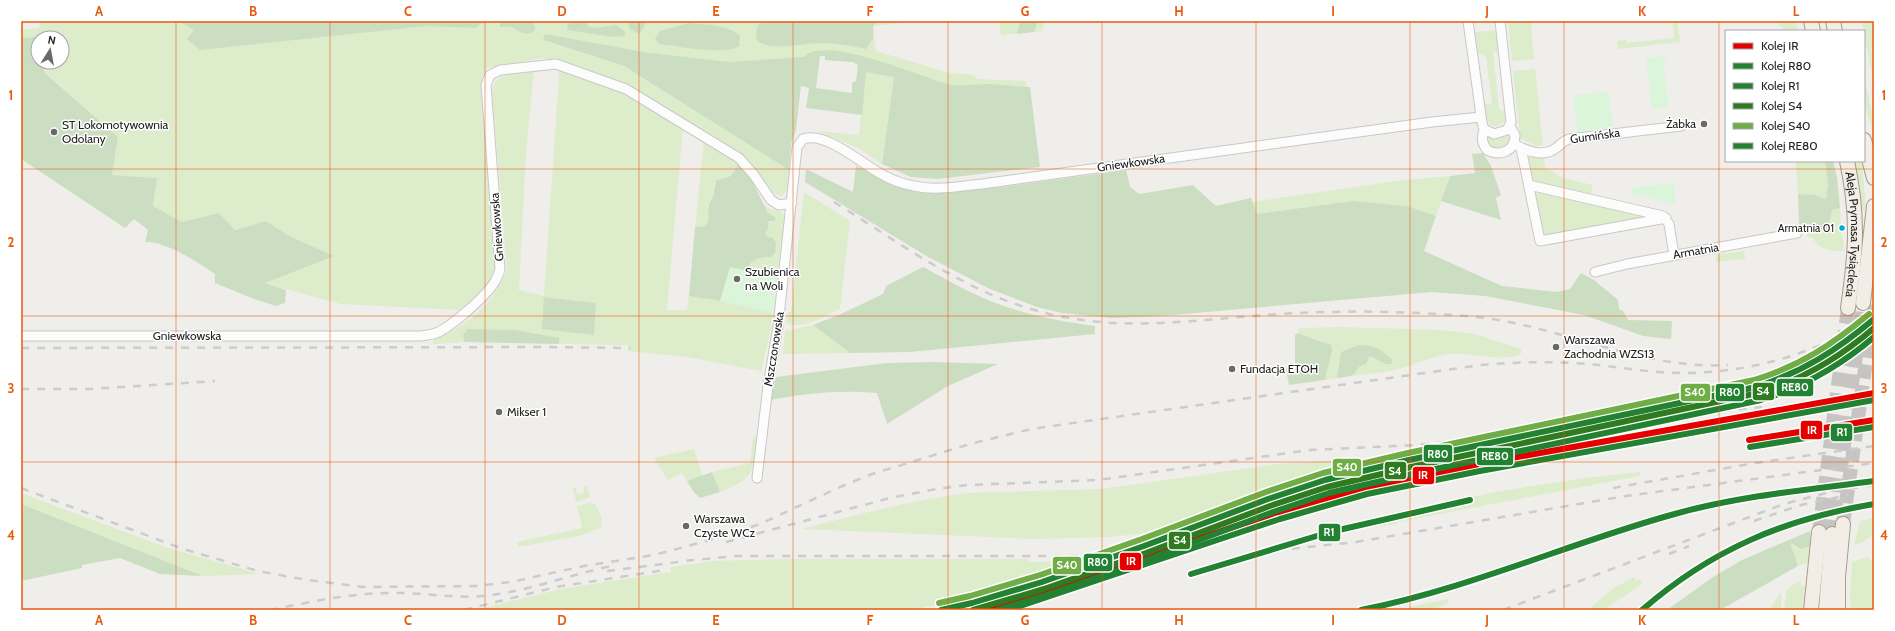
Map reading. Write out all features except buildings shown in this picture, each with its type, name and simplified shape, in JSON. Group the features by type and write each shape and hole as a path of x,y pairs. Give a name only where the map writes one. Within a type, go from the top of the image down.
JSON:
{"main road":[{"name":"Aleja Prymasa Tysiąclecia","path":"1865,144 1874,178"},
{"name":"Aleja Prymasa Tysiąclecia","path":"1847,162 1852,184 1857,227 1855,262 1848,308"},
{"path":"1863,303 1874,206"},
{"path":"1838,610 1838,577 1844,524"},
{"path":"1811,610 1825,533 1828,571 1826,610"}],"street":[{"path":"1468,21 1481,117 1484,129 1481,136 1482,143 1487,150 1494,153 1502,153 1517,146"},
{"path":"1500,21 1511,118 1510,127 1515,134 1517,146 1529,184 1540,241 1666,218"},
{"name":"Gniewkowska","path":"21,336 421,336 431,335 441,331 489,290 498,276 500,259 486,85 490,75 500,70 556,64 626,89 739,158 771,200 779,205 792,203"},
{"name":"Gniewkowska","path":"797,147 803,139 813,137 836,147 884,176 916,187 942,188 982,184 1432,122 1481,117"},
{"name":"Gumińska","path":"1517,146 1544,153 1553,150 1561,142 1569,139 1681,126"},
{"path":"1484,129 1489,133 1499,133 1510,127"},
{"name":"Mszczonowska","path":"757,478 767,394 778,326 797,147"},
{"path":"1529,184 1666,218 1669,224 1674,255"},
{"name":"Armatnia","path":"1595,272 1627,264 1798,233"}],"green space":[{"path":"40,21 178,21 194,30 257,21 920,21 873,26 876,51 950,73 974,75 977,79 1026,81 1027,87 1030,87 1031,97 894,77 882,164 858,148 817,131 859,135 866,72 857,72 858,65 853,62 825,60 825,56 820,56 818,67 804,58 729,62 544,41 624,66 789,170 787,190 782,196 774,194 742,155 721,140 628,86 576,65 543,58 490,67 486,69 482,77 495,252 495,269 489,282 479,293 458,310 341,304 264,283 333,256 291,237 266,221 235,230 219,213 182,222 153,206 157,178 112,175 118,137 44,70 70,70 70,30 30,30 30,38 21,38 21,30 39,28"},
{"path":"178,21 498,21 480,24 476,28 426,26 200,50 187,39 194,30"},
{"path":"534,21 535,30 524,34 512,27 500,27 500,22"},
{"path":"571,21 589,21 587,24 588,27 595,28 616,25 624,31 625,36 613,37 568,30 567,26"},
{"path":"628,21 647,21 641,32 637,33 629,28"},
{"path":"763,21 879,21 873,26 873,38 866,49 826,43 789,46 771,46 763,44 756,40 757,26"},
{"path":"999,21 1043,21 1043,31 1001,35"},
{"path":"1020,21 1038,21 1034,32 1017,34"},
{"path":"1508,21 1531,21 1534,59 1512,61"},
{"path":"1673,21 1677,21 1680,42 1618,49 1617,41 1626,40 1627,43 1674,38"},
{"path":"1778,21 1796,21 1798,30 1783,30 1782,27 1778,25"},
{"path":"1862,21 1874,21 1872,68 1874,68 1874,73 1871,70 1865,30 1864,30"},
{"path":"689,23 729,29 740,36 739,46 733,49 724,50 701,50 659,44 655,39 660,31"},
{"path":"1497,30 1500,53 1493,52 1499,109 1507,113 1504,122 1494,126 1488,122 1485,112 1484,103 1492,105 1486,57 1478,53 1475,32"},
{"path":"545,34 643,52 729,62 804,57 815,51 831,51 873,59 953,85 993,84 1030,87 1040,167 938,179 911,177 882,164 894,77 866,72 862,115 806,108 809,88 801,86 796,130 791,144 789,170 624,66 543,40","holes":["820,56 825,56 825,60 853,62 858,65 856,81 852,83 852,93 816,88"]},
{"path":"21,38 30,38 30,70 44,70 45,73 118,137 112,175 157,178 153,206 182,222 219,213 235,230 266,221 291,237 334,256 265,283 286,290 285,303 276,306 254,299 215,283 215,274 190,258 162,245 145,242 148,230 134,219 125,228 21,159"},
{"path":"1665,56 1666,61 1663,61 1669,107 1652,109 1646,58"},
{"path":"558,68 617,90 683,127 667,310 687,310 689,296 720,301 773,313 761,371 687,357 628,351 628,345 559,344 559,338 463,335 464,342 433,344 433,340 457,328 478,313 487,304 495,293 507,270 492,90 494,84 503,76 515,72 534,70 526,152 519,290 544,296 559,76","holes":["544,297 596,303 594,335"]},
{"path":"1535,69 1543,145 1536,146 1520,138 1513,71"},
{"path":"1865,80 1874,121 1874,132 1871,125 1866,105"},
{"path":"1608,92 1613,127 1577,132 1574,101 1575,95"},
{"path":"1510,133 1512,137 1506,148 1494,149 1488,145 1486,136 1500,138"},
{"path":"704,140 738,164 730,175 714,183 714,190 710,199 707,224 705,226 695,227"},
{"path":"1483,153 1491,166 1501,195 1496,198 1501,220 1441,201 1450,176 1475,173 1472,154"},
{"path":"1529,157 1544,157 1545,167 1562,178 1593,185 1590,197 1533,182 1527,159"},
{"path":"1796,162 1825,162 1828,183 1826,199 1815,195 1798,194"},
{"path":"1825,162 1833,162 1837,177 1840,208 1832,210 1827,232 1799,226 1798,194 1815,195 1826,199 1828,183"},
{"path":"1855,162 1861,162 1862,166 1866,209 1862,210"},
{"path":"738,164 749,176 767,212 776,218 774,221 769,221 768,229 765,234 768,237 773,238 776,243 775,253 770,257 755,260 750,264 747,271 730,268 720,301 689,296 695,227 705,226 708,222 709,204 713,196 716,180 730,176"},
{"path":"856,166 882,179 936,192 1002,187 1126,170 1130,187 1139,194 1193,185 1216,206 1251,198 1257,214 1352,201 1407,206 1436,216 1424,251 1502,286 1557,292 1570,289 1581,273 1594,280 1618,300 1619,309 1623,311 1628,320 1672,321 1671,339 1643,336 1584,315 1485,296 1432,292 1161,316 1112,318 1062,313 1037,307 990,289 928,257 805,182 806,169 853,192"},
{"path":"1450,176 1436,216 1407,206 1352,201 1257,214 1251,202 1396,181"},
{"path":"1674,183 1676,205 1632,194 1631,188"},
{"path":"1533,190 1642,215 1644,217 1643,221 1544,236 1542,235"},
{"path":"804,192 850,221 840,309 813,322 792,325 786,322 788,312 791,312"},
{"path":"767,208 782,212 785,217 777,277 747,271 750,264 755,260 770,257 768,237 765,234 773,216 767,212"},
{"path":"1840,208 1841,231 1845,251 1835,251 1822,248 1813,238 1807,237 1808,228 1827,231 1832,210"},
{"path":"1744,251 1745,259 1716,262 1716,255"},
{"path":"730,267 777,277 773,313 720,301"},
{"path":"923,267 966,290 999,304 1041,317 1095,326 1095,334 910,352 850,353 813,325 841,314 883,294 886,286"},
{"path":"544,297 596,303 594,335 542,329"},
{"path":"813,325 850,353 783,354 785,331"},
{"path":"1341,327 1442,330 1475,334 1521,349 1521,354 1504,358 1451,354 1395,370 1352,376 1360,366 1366,364 1370,356 1385,364 1359,345 1341,352 1337,378 1325,380 1328,371 1323,341 1298,333 1299,328"},
{"path":"467,329 515,330 559,338 559,344 464,342 463,335"},
{"path":"1298,333 1331,345 1332,350 1325,380 1289,385 1286,370 1289,364 1295,363 1295,335"},
{"path":"1359,345 1373,347 1385,353 1392,360 1391,364 1385,364 1370,356 1366,364 1360,366 1352,376 1337,378 1341,352"},
{"path":"933,362 998,364 948,386 887,424 877,393 824,393 771,400 776,377 887,363"},
{"path":"753,437 757,437 753,467 750,473 740,483 720,492 712,472 750,463"},
{"path":"694,449 703,476 687,481 682,473 668,480 654,458"},
{"path":"1392,457 1310,479 1177,530 1110,537 1033,539 802,529 905,504 968,493 1102,489 1277,464"},
{"path":"712,472 720,492 700,498 693,491 687,481"},
{"path":"1640,472 1640,476 1398,522 1397,524 1298,537 1468,497 1511,489"},
{"path":"587,485 590,497 576,502 573,488 576,487 577,494 584,493 583,486"},
{"path":"21,493 168,548 260,574 203,576 21,504"},
{"path":"588,503 595,504 602,518 601,528 579,536 518,547 517,542 582,528 577,506"},
{"path":"21,504 203,576 160,574 120,558 82,565 82,568 21,581"},
{"path":"1874,518 1874,534 1863,542 1854,545 1860,521"},
{"path":"1810,531 1810,546 1801,549 1790,543 1798,566 1720,610 1667,610 1713,577 1742,560"},
{"path":"1789,543 1801,549 1810,546 1808,562 1798,566"},
{"path":"1867,557 1874,562 1874,610 1851,610 1850,593 1852,562"},
{"path":"786,559 1027,559 1030,562 1083,561 984,594 913,610 476,610 565,588 671,572 671,567 713,561"},
{"path":"1634,577 1636,581 1640,579 1642,584 1604,610 1588,610 1614,588"},
{"path":"1801,581 1801,586 1805,586 1802,610 1784,610 1787,590 1794,584"},
{"path":"1781,592 1781,610 1769,610"},
{"path":"1448,599 1449,602 1434,610 1409,610 1409,607"}],"tunnel":[{"path":"1832,534 1863,303"},
{"path":"1843,524 1874,305"},
{"path":"1819,532 1848,308"}],"railway":[{"path":"834,202 929,262 979,289 1004,300 1063,317 1094,321 1156,323 1330,312 1404,312 1453,315 1508,322 1664,361 1696,365 1728,365"},
{"path":"21,488 183,549 258,571 307,580 363,587 476,586 511,582 584,566 654,555 714,539 760,524 872,474 970,444 1031,429 1481,365 1561,362 1682,373 1732,369 1782,359 1806,351 1830,341 1874,316"},
{"path":"21,348 630,348"},
{"path":"21,389 91,389 215,381"},
{"path":"726,542 890,498 936,489 968,485 1098,480 1309,450 1418,445 1515,430 1762,407"},
{"path":"1613,488 1755,463 1874,446"},
{"path":"1260,552 1356,542 1626,496 1874,463"},
{"path":"1503,610 1784,504 1830,492 1874,485"},
{"path":"1754,521 1801,505 1848,495"},
{"path":"1669,554 1689,546"},
{"path":"607,571 738,556 1094,556"},
{"path":"270,610 330,598 376,593 466,597 491,595 537,586 612,566"},
{"path":"464,610 556,587 665,570"}],"rail line":[{"name":"S40","path":"939,603 970,596 1040,575 1142,539 1266,492 1323,473 1408,453 1754,380 1786,368 1815,353 1842,335 1869,314"},
{"name":"R80","path":"941,610 972,603 1042,582 1144,546 1268,499 1325,480 1409,460 1756,387 1789,374 1819,359 1847,341 1874,319"},
{"name":"S4","path":"973,610 1044,589 1146,553 1270,506 1327,487 1411,467 1758,393 1774,388 1820,367 1861,339 1874,328"},
{"name":"RE80","path":"997,610 1047,595 1329,493 1761,400 1777,395 1806,382 1848,357 1874,337"},
{"name":"IR","path":"986,610 1278,512 1365,487 1479,464 1874,393"},
{"name":"R1","path":"1008,610 1280,519 1367,494 1480,471 1874,400"},
{"name":"IR","path":"1749,440 1874,420"},
{"name":"R1","path":"1750,447 1874,427"},
{"name":"R1","path":"1361,610 1440,590 1594,539 1696,508 1772,494 1874,481"},
{"name":"R1","path":"1191,574 1330,532 1470,500"},
{"name":"R1","path":"1642,610 1695,570 1750,540 1809,518 1874,504"}],"place":[{"name":"Żabka","path":"1704,124"},
{"name":"ST Lokomotywownia Odolany","path":"54,132"},
{"name":"Armatnia 01","path":"1842,228"},
{"name":"Szubienica na Woli","path":"737,279"},
{"name":"Warszawa Zachodnia WZS13","path":"1556,347"},
{"name":"Fundacja ETOH","path":"1232,369"},
{"name":"Mikser 1","path":"499,412"},
{"name":"Warszawa Czyste WCz","path":"686,526"}]}
